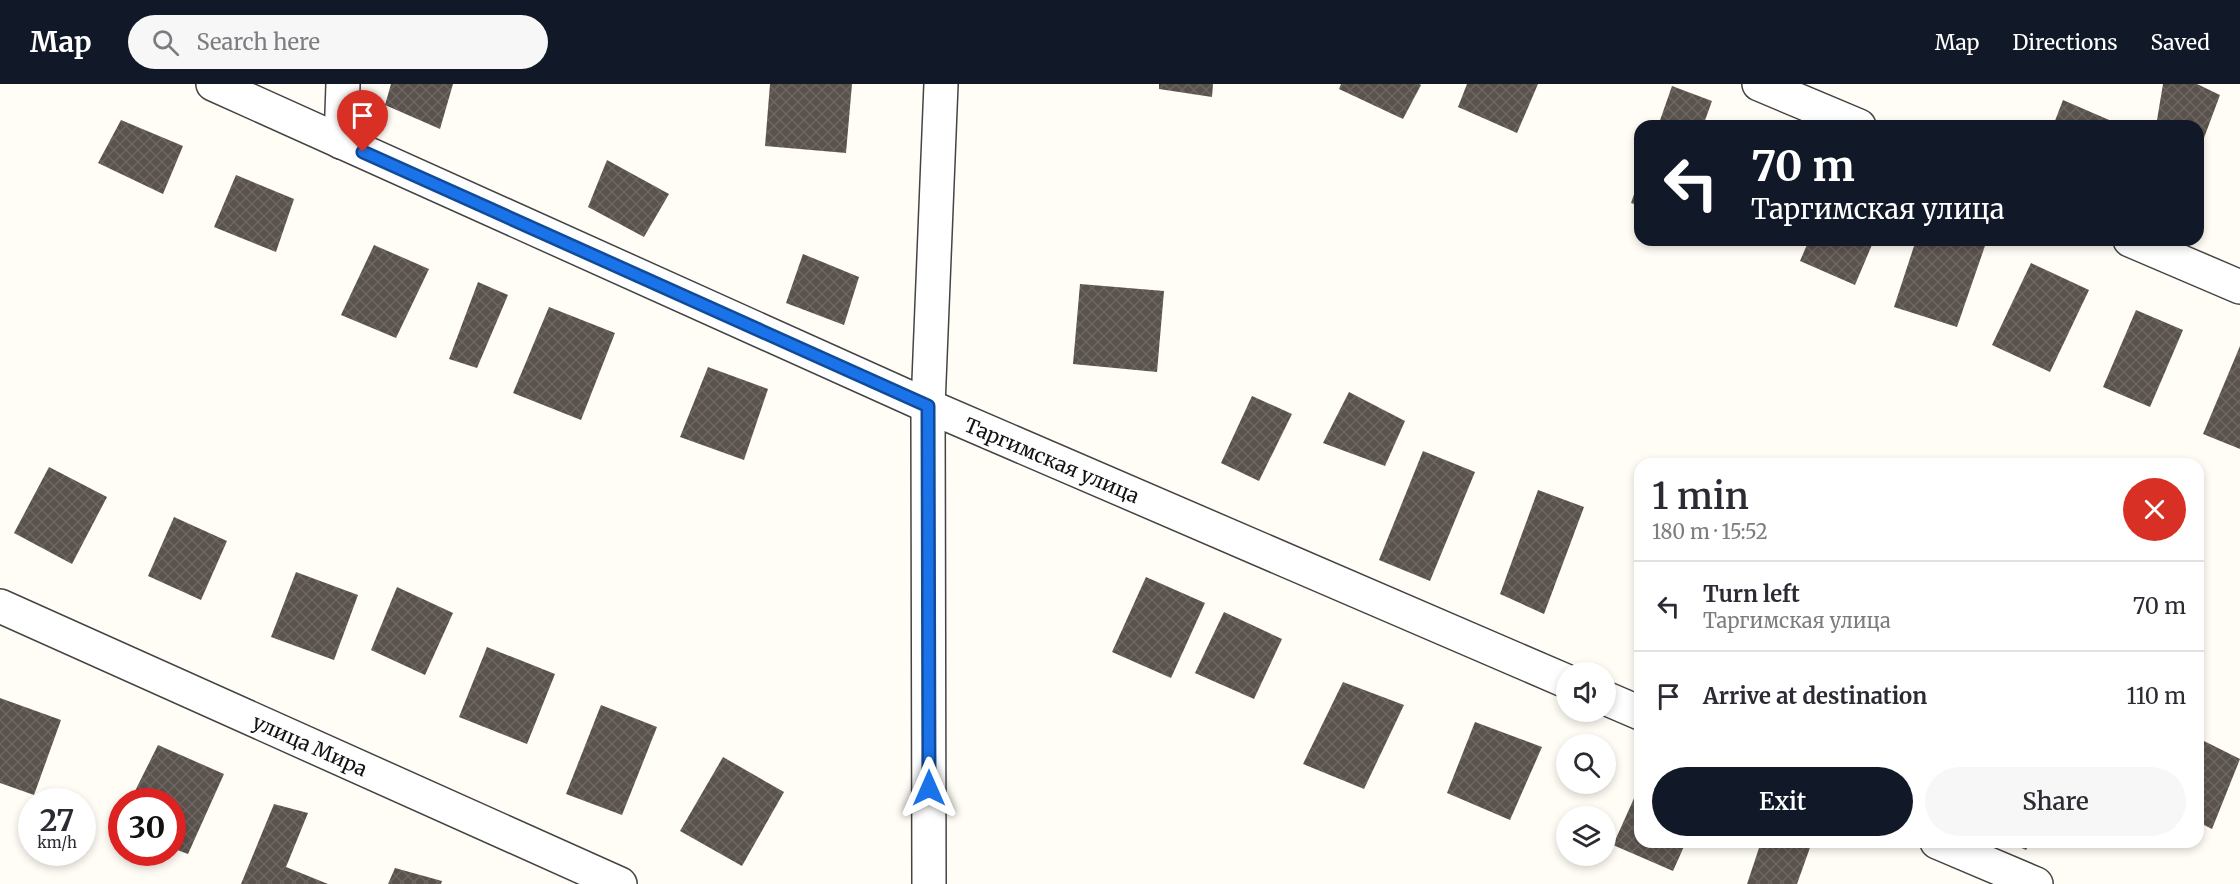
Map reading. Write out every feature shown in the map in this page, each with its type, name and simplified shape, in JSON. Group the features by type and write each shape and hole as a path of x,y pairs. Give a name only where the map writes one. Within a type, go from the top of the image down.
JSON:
{"street":[{"name":"Таргимская улица","path":"213,84 928,406 1556,677"},
{"path":"341,142 343,84"},
{"path":"929,884 928,406 941,84"},
{"path":"1760,84 1845,120"},
{"path":"2144,246 2240,286"},
{"name":"улица Мира","path":"0,606 620,884"},
{"path":"1616,703 1634,710"},
{"path":"1951,848 2036,884"}],"building":[{"path":"391,84 453,84 440,129 385,105"},
{"path":"770,84 852,84 846,153 765,146"},
{"path":"1159,84 1213,84 1212,97 1159,89"},
{"path":"1341,84 1421,85 1403,119 1339,89"},
{"path":"1467,84 1538,84 1517,133 1458,107"},
{"path":"2163,84 2197,84 2220,95 2204,138 2204,120 2157,120"},
{"path":"1672,86 1712,101 1705,120 1660,120"},
{"path":"2063,100 2109,120 2055,120"},
{"path":"121,120 183,146 163,194 98,163"},
{"path":"607,160 669,194 644,237 588,207"},
{"path":"236,175 294,199 276,252 214,227"},
{"path":"374,245 429,269 396,338 341,315"},
{"path":"1806,246 1871,246 1855,285 1800,261"},
{"path":"1914,246 1985,246 1957,327 1894,307"},
{"path":"803,254 859,277 844,325 786,303"},
{"path":"2031,263 2089,290 2050,372 1992,345"},
{"path":"478,282 508,295 477,368 449,359"},
{"path":"1080,284 1164,291 1157,372 1073,364"},
{"path":"549,307 615,333 581,420 513,393"},
{"path":"2136,310 2183,330 2150,407 2103,387"},
{"path":"2240,346 2240,449 2203,434"},
{"path":"708,367 768,389 744,460 680,437"},
{"path":"1349,392 1405,421 1385,466 1323,443"},
{"path":"1252,396 1292,414 1259,481 1221,463"},
{"path":"1423,451 1475,472 1430,581 1379,560"},
{"path":"49,467 107,497 72,564 14,533"},
{"path":"1538,490 1584,507 1544,614 1500,594"},
{"path":"174,517 227,541 201,600 148,576"},
{"path":"296,572 358,595 334,660 271,637"},
{"path":"1146,577 1205,603 1171,678 1112,652"},
{"path":"397,587 453,613 425,675 371,650"},
{"path":"1224,612 1282,639 1254,699 1195,673"},
{"path":"487,647 555,674 527,744 459,717"},
{"path":"1343,682 1404,705 1364,789 1303,764"},
{"path":"0,698 61,720 37,788 18,789 0,783"},
{"path":"601,705 657,727 622,815 566,794"},
{"path":"1475,722 1542,747 1510,820 1447,793"},
{"path":"2204,741 2240,759 2212,829 2204,825"},
{"path":"158,745 224,774 188,854 186,853 186,788 136,788"},
{"path":"723,757 784,792 742,866 680,831"},
{"path":"1634,798 1634,848 1683,848 1673,871 1616,846 1616,838"},
{"path":"274,804 308,813 286,867 328,884 241,884"},
{"path":"1759,848 1810,848 1797,884 1747,884"},
{"path":"395,868 442,881 441,884 388,884"}],"route":[{"path":"363,152 928,406 929,788"}]}
